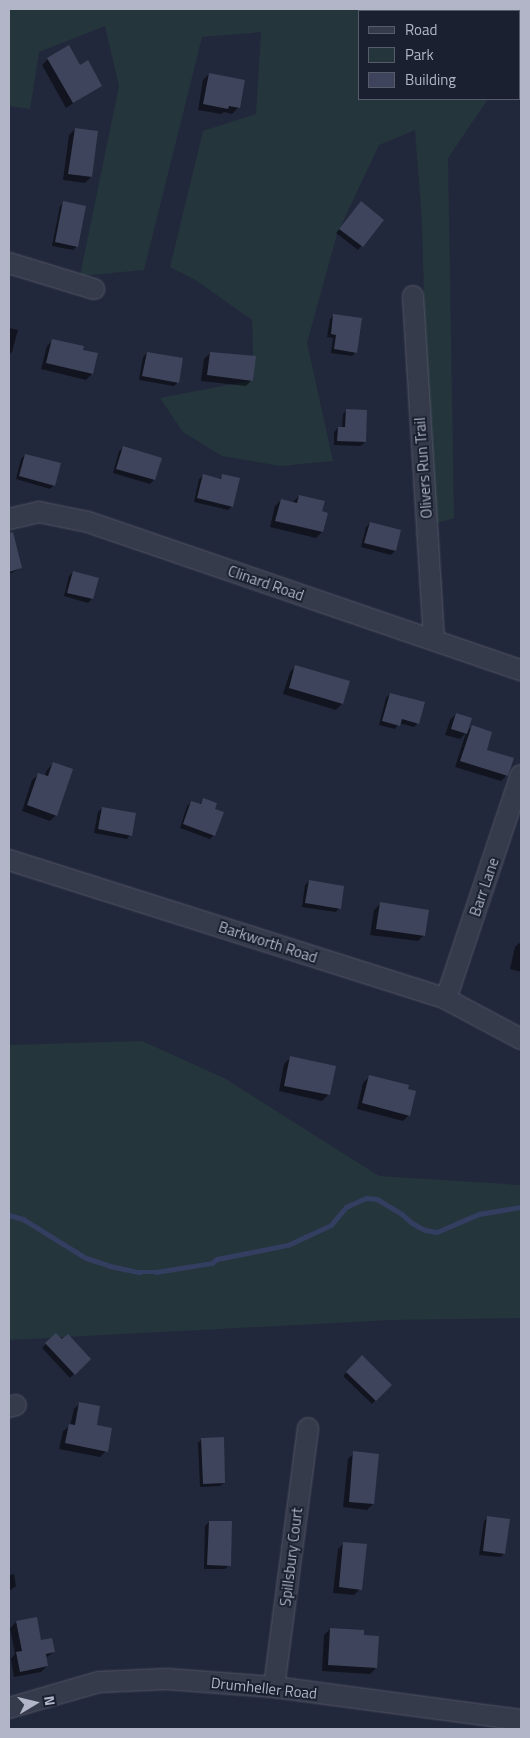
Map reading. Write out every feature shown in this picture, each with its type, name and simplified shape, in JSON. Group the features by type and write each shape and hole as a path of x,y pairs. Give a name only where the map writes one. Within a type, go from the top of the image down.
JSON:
{"street":[{"path":"9,263 94,290"},
{"name":"Olivers Run Trail","path":"414,296 434,640"},
{"name":"Clinard Road","path":"9,518 39,512 88,522 521,670"},
{"name":"Barr Lane","path":"446,999 521,775"},
{"name":"Barkworth Road","path":"9,860 446,999 521,1039"},
{"name":"Spillsbury Court","path":"274,1687 308,1428"},
{"name":"Drumheller Road","path":"9,1708 99,1682 167,1679 274,1687 521,1720"}],"green space":[{"path":"9,9 447,9 358,10 358,100 487,100 448,158 454,518 430,525 422,221 415,130 379,145 337,234 307,343 333,461 280,466 222,456 183,432 160,398 254,380 252,320 197,281 170,267 203,131 256,114 261,32 202,37 144,270 80,276 119,86 105,26 39,52 30,109 9,106"},
{"path":"142,1041 224,1078 379,1176 521,1185 521,1318 391,1320 9,1340 9,1045"}],"building":[{"path":"69,45 80,65 88,60 102,86 73,103 47,58"},
{"path":"209,73 245,80 240,108 229,106 228,109 203,104"},
{"path":"75,128 98,131 92,177 68,174"},
{"path":"63,201 86,206 78,247 55,242"},
{"path":"361,201 384,220 363,247 339,229"},
{"path":"333,314 362,318 357,353 334,349 336,335 331,334"},
{"path":"52,339 84,346 83,350 98,353 93,374 46,363"},
{"path":"147,352 183,358 179,383 142,376"},
{"path":"210,352 256,356 253,381 207,375"},
{"path":"346,409 367,410 366,442 337,441 338,427 345,427"},
{"path":"123,446 162,458 155,480 116,469"},
{"path":"25,454 61,463 55,486 19,476"},
{"path":"203,474 221,479 222,474 240,478 233,507 197,498"},
{"path":"299,495 325,501 322,511 328,513 323,532 275,521 281,499 297,503"},
{"path":"370,522 401,530 396,551 364,543"},
{"path":"13,532 22,568 9,572 9,533"},
{"path":"73,571 99,578 93,599 67,593"},
{"path":"295,665 350,681 343,704 289,688"},
{"path":"390,693 425,702 419,724 402,719 400,726 382,721"},
{"path":"456,713 472,718 467,734 451,729"},
{"path":"472,725 492,732 487,750 514,758 508,776 460,761"},
{"path":"53,762 73,769 57,816 27,805 38,773 48,776"},
{"path":"203,798 217,803 215,809 224,812 215,836 183,824 191,801 201,804"},
{"path":"102,807 136,813 132,836 98,829"},
{"path":"309,880 344,886 341,909 305,903"},
{"path":"380,902 429,910 425,936 376,929"},
{"path":"290,1056 336,1066 330,1095 284,1086"},
{"path":"369,1075 409,1085 408,1089 416,1091 410,1116 362,1103"},
{"path":"56,1333 62,1339 68,1334 91,1359 75,1375 45,1343"},
{"path":"362,1355 392,1385 376,1401 346,1372"},
{"path":"79,1402 100,1406 97,1425 112,1428 108,1452 65,1443 69,1424 75,1425"},
{"path":"224,1437 225,1483 203,1484 201,1438"},
{"path":"353,1451 379,1454 374,1504 349,1502"},
{"path":"487,1516 510,1519 505,1554 483,1551"},
{"path":"209,1521 232,1521 231,1566 207,1565"},
{"path":"343,1542 367,1544 362,1590 339,1587"},
{"path":"37,1617 41,1640 52,1638 55,1652 46,1654 48,1666 20,1672 16,1652 22,1651 16,1621"},
{"path":"330,1628 364,1630 364,1635 379,1636 377,1668 328,1665"}],"waterway":[{"path":"9,1215 23,1219 86,1258 110,1266 139,1272 156,1272 212,1263 217,1259 288,1245 331,1225 346,1207 366,1198 377,1199 402,1214 412,1223 425,1230 437,1232 479,1214 521,1207"}]}
